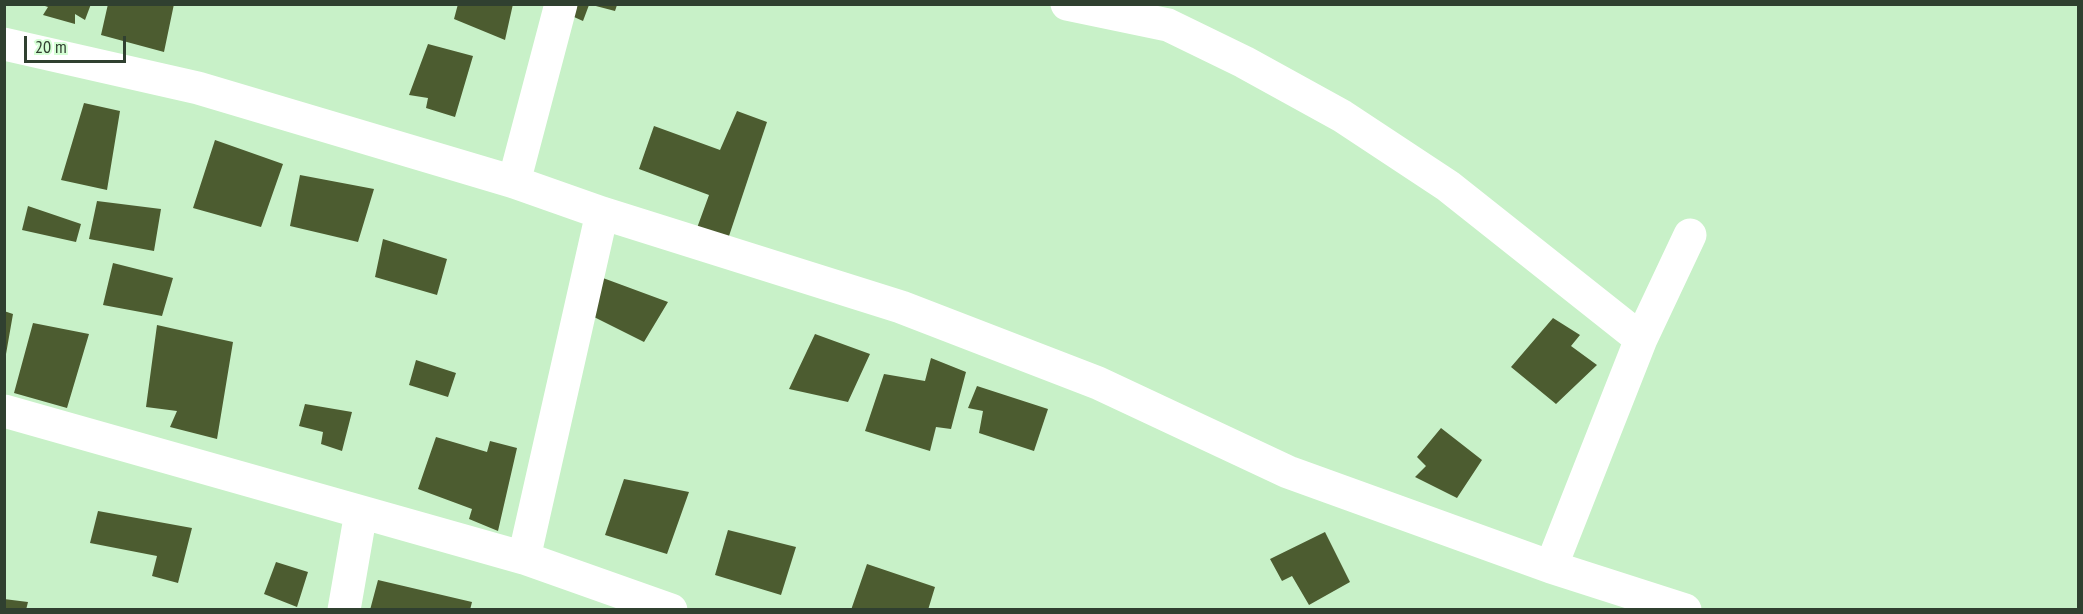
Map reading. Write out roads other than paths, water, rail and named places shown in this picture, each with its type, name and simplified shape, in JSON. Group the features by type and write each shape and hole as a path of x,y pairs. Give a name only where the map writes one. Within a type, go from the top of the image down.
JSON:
{"street":[{"path":"514,182 561,4"},
{"path":"1067,4 1168,25 1244,62 1342,116 1448,186 1641,339"},
{"path":"4,44 198,88 514,182 602,213 901,307 1098,383 1288,472 1551,567 1685,609"},
{"path":"524,558 602,213"},
{"path":"1551,567 1641,339 1690,236"},
{"path":"4,411 524,558 671,609"},
{"path":"344,609 361,512"}]}
